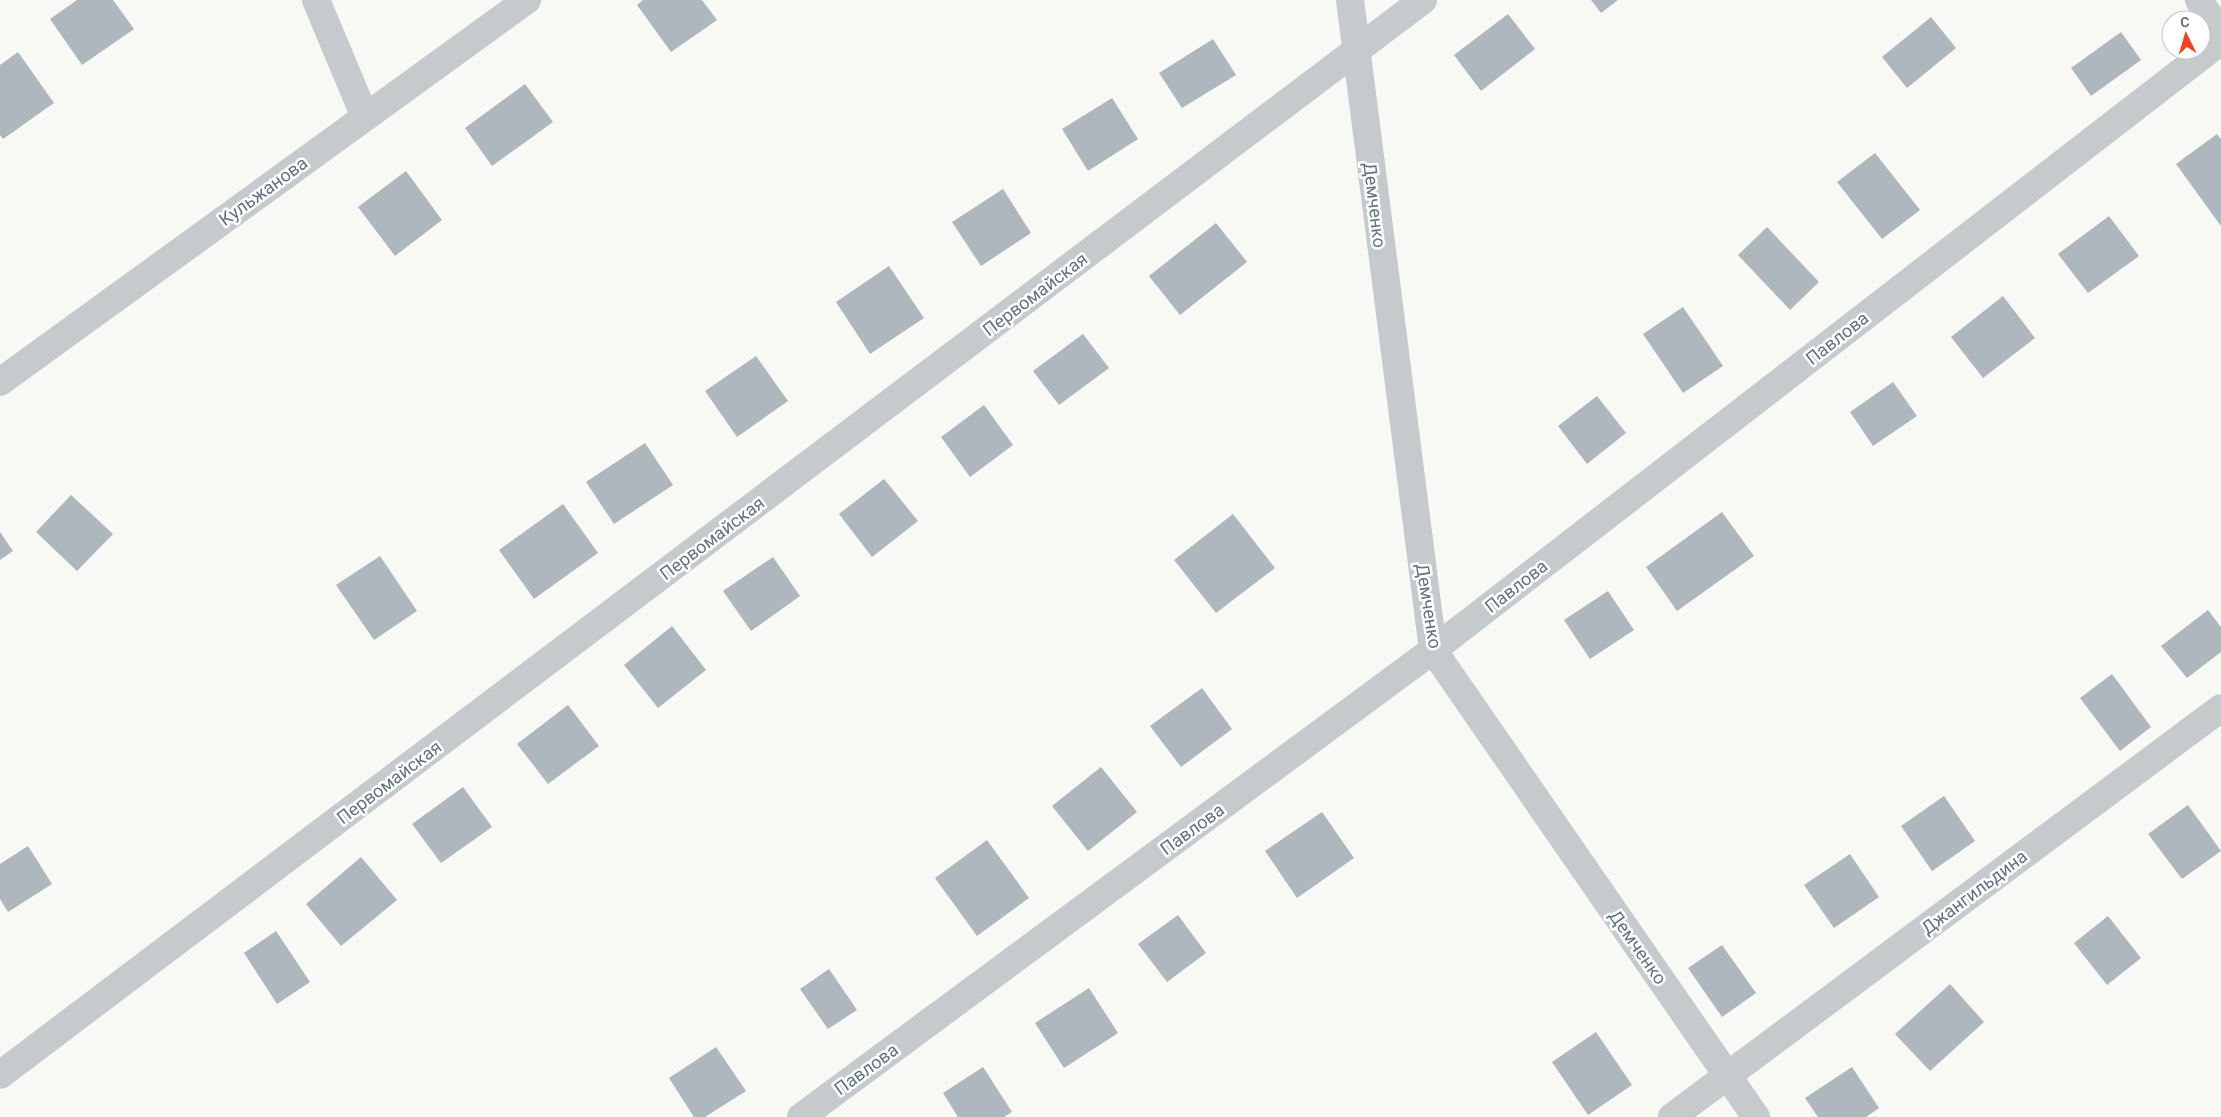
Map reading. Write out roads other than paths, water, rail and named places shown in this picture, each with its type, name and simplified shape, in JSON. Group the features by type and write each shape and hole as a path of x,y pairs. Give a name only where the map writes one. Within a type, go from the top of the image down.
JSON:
{"street":[{"path":"316,0 365,117"},
{"name":"Кульжанова","path":"0,382 527,0"},
{"name":"Демченко","path":"1350,0 1355,52 1433,650 1756,1117"},
{"name":"Первомайская","path":"0,1075 1424,0"},
{"path":"2199,0 2221,33"},
{"name":"Павлова","path":"801,1117 1433,650 2221,41"},
{"name":"Джангильдина","path":"1672,1117 2221,708"}]}
